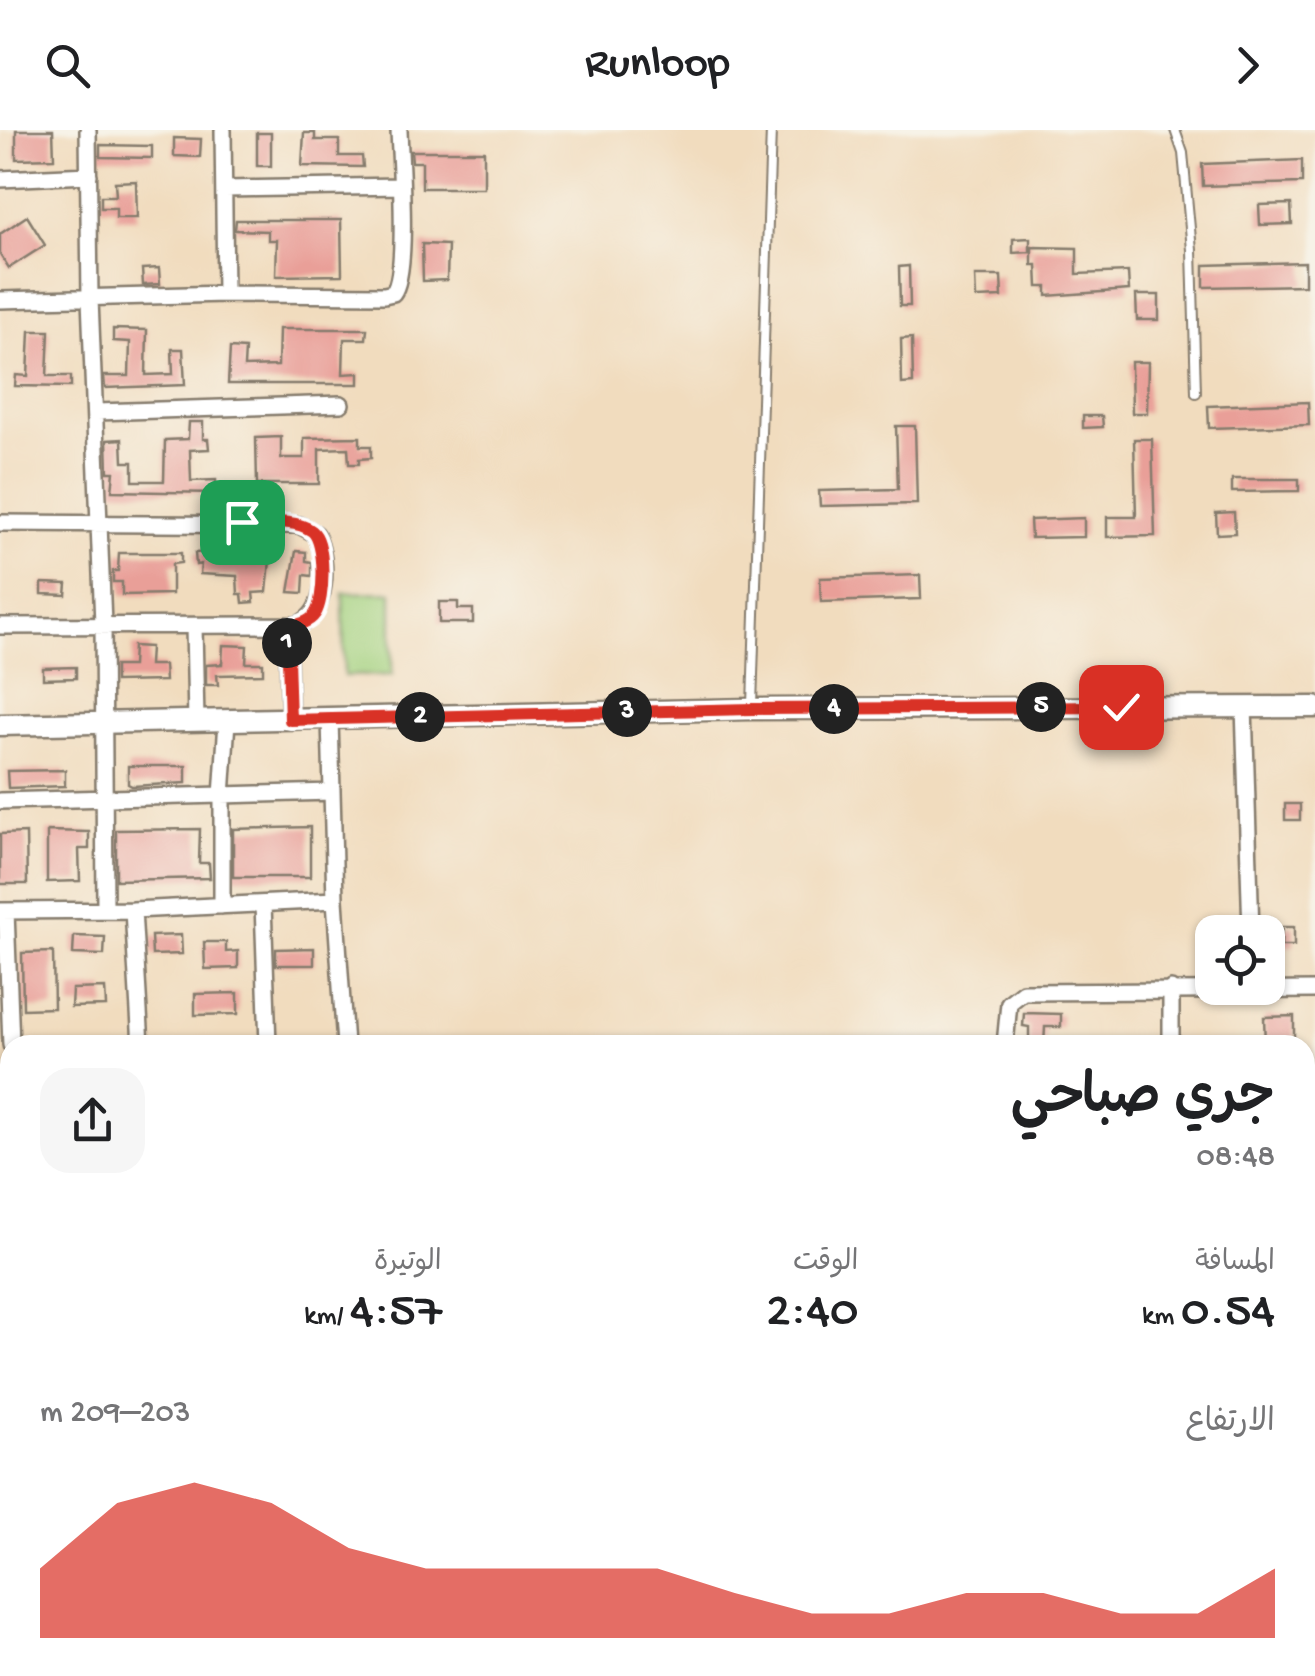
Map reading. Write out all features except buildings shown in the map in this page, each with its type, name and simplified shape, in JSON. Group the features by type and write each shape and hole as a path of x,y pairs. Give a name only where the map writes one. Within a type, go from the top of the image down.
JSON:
{"street":[{"path":"88,130 90,299 103,624 104,908"},
{"path":"223,130 225,294"},
{"path":"0,300 394,292 400,282 399,130"},
{"path":"0,179 88,175"},
{"path":"225,189 401,186"},
{"path":"97,412 341,404"},
{"path":"0,523 300,525 316,534 323,558 320,603 308,621 287,627 0,626"},
{"path":"194,626 196,722"},
{"path":"287,627 290,720"},
{"path":"1244,706 1250,915"},
{"path":"0,725 752,709 1315,707"},
{"path":"330,719 335,900 344,1035"},
{"path":"222,906 227,722"},
{"path":"0,801 332,792"},
{"path":"9,1035 3,911 133,910 335,900"},
{"path":"263,904 268,1035"},
{"path":"133,910 140,1035"},
{"path":"1171,989 1171,1035"},
{"path":"1006,1035 1009,1003 1023,992 1195,989"},
{"path":"1285,989 1315,990"}],"lane":[{"path":"752,709 771,130"},
{"path":"1176,130 1183,153 1192,250 1196,394"}],"green space":[{"path":"392,592 392,675 344,676 343,593"}],"route":[{"path":"242,522 300,525 316,534 320,542 323,558 316,614 308,621 287,627 290,720 752,709 1121,707"}]}
